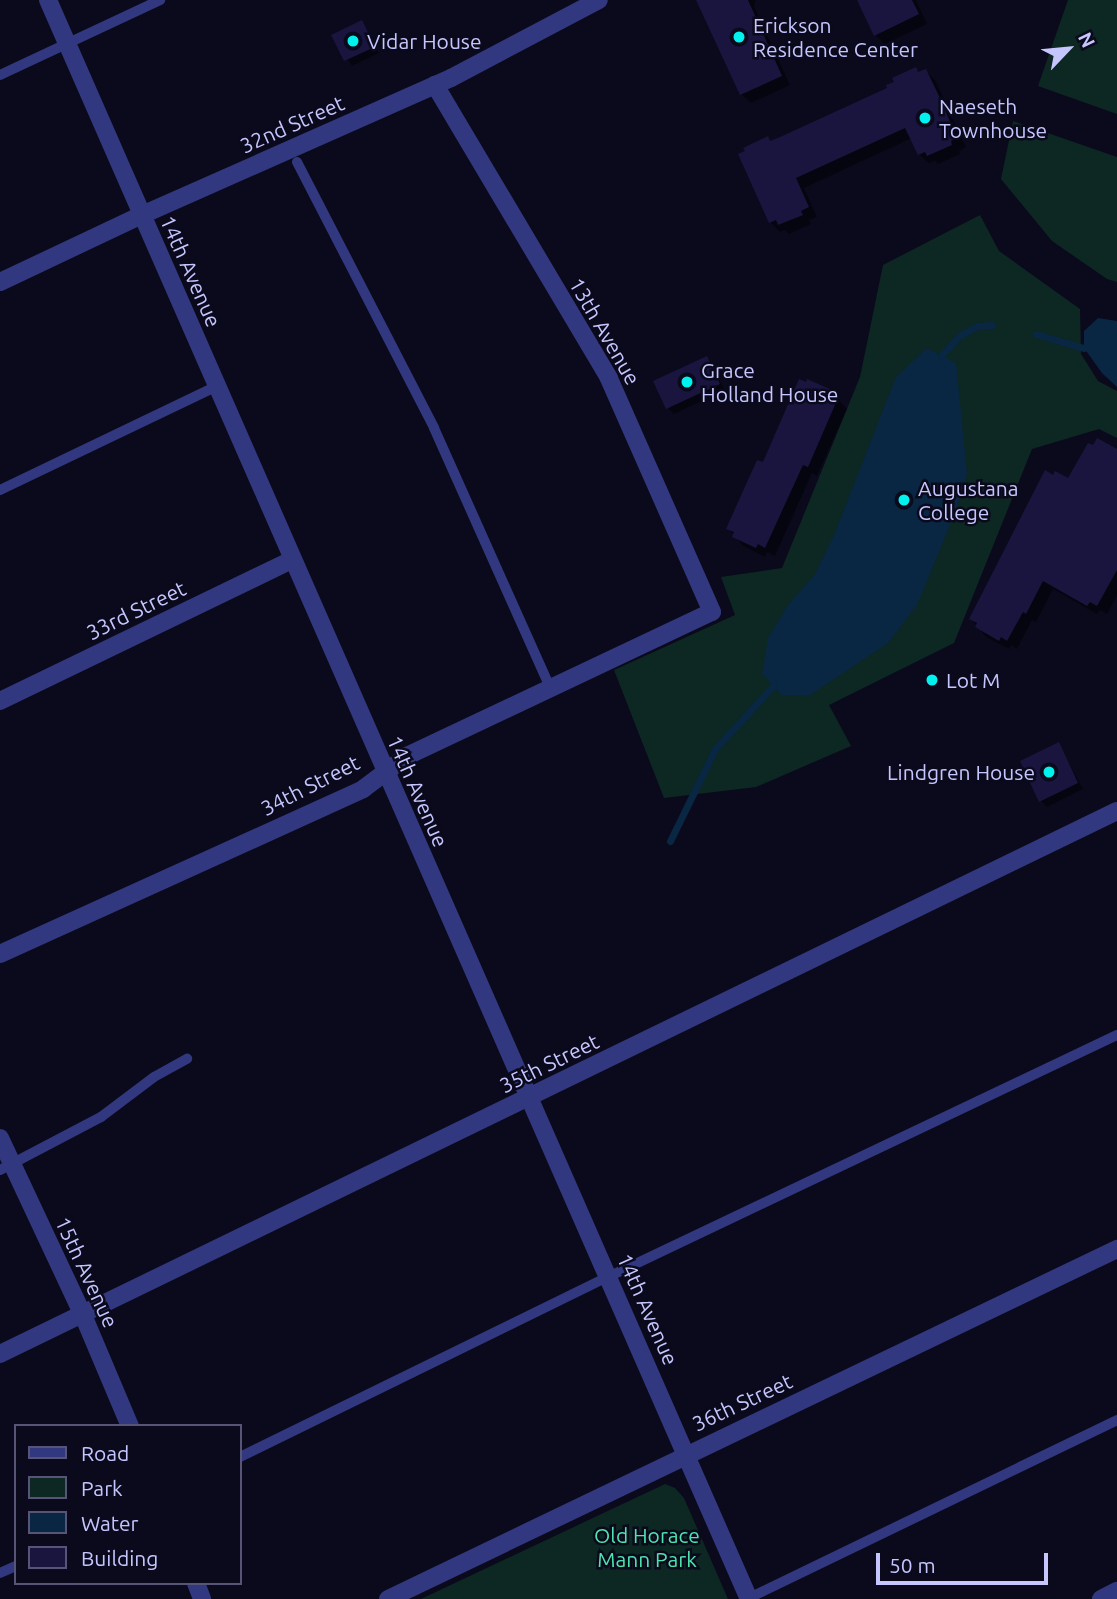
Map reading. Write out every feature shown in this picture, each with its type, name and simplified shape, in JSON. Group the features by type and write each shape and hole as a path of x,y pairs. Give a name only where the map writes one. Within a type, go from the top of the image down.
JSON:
{"street":[{"name":"14th Avenue","path":"48,0 384,772 749,1599"},
{"name":"32nd Street","path":"0,282 142,215 435,85 599,0"},
{"name":"13th Avenue","path":"435,85 529,247 604,367 712,611"},
{"name":"33rd Street","path":"0,701 292,560"},
{"name":"34th Street","path":"0,954 362,789 407,756 712,611"},
{"name":"35th Street","path":"0,1354 1117,811"},
{"name":"15th Avenue","path":"0,1138 6,1167 83,1315 129,1424"},
{"name":"36th Street","path":"388,1599 686,1453 1117,1249"},
{"path":"1101,1599 1117,1591"}],"lane":[{"path":"0,75 160,0"},
{"path":"297,162 434,428 551,689"},
{"path":"0,490 217,386"},
{"path":"242,1456 608,1277 1117,1035"},
{"path":"6,1167 101,1117 154,1077 187,1059"},
{"path":"749,1599 1117,1420"}],"green space":[{"path":"1068,0 1117,0 1117,114 1038,86"},
{"path":"1013,121 1117,157 1117,282 1107,279 1052,241 1001,179"},
{"path":"980,215 999,251 1080,309 1081,354 1098,381 1117,391 1117,438 1099,429 1032,449 954,643 829,705 851,746 756,787 664,798 614,670 735,615 721,577 782,568 860,377 883,265"},
{"name":"Old Horace Mann Park","path":"665,1484 675,1488 684,1498 728,1599 421,1599"}],"water":[{"path":"1098,318 1117,321 1117,387 1102,373 1084,348 1084,331"},
{"path":"927,348 956,363 967,473 956,510 917,605 888,643 810,695 781,695 762,673 768,638 788,605 815,574 834,535 896,377"}],"building":[{"name":"Erickson Residence Center","path":"696,0 748,0 782,76 740,95"},
{"name":"Erickson Residence Center","path":"857,0 912,0 919,14 874,36"},
{"name":"Vidar House","path":"362,20 375,47 344,61 331,35"},
{"path":"916,67 918,72 926,69 939,96 957,138 951,141 952,145 927,156 925,152 918,155 905,128 796,178 809,207 801,211 803,215 778,225 776,220 769,223 738,154 745,151 743,148 768,136 770,141 778,138 887,88 886,85 894,82 892,78"},
{"name":"Grace Holland House","path":"707,356 720,384 666,409 653,381"},
{"path":"799,379 806,382 807,379 832,390 831,394 838,398 808,467 803,465 765,548 758,544 756,548 732,537 734,532 726,529 757,460 763,462"},
{"path":"1097,438 1117,449 1117,570 1097,606 1090,602 1087,606 1043,581 1026,614 1023,612 1007,641 1001,637 999,641 975,627 977,623 969,619 1045,470 1053,475 1055,471 1068,478 1088,443 1093,445"},
{"name":"Lindgren House","path":"1059,742 1078,783 1039,802 1020,761"}],"waterway":[{"path":"942,355 959,336 977,326 992,325"},
{"path":"1036,334 1084,348"},
{"path":"670,841 715,749 773,686"}],"place":[{"name":"Erickson Residence Center","path":"739,37"},
{"name":"Vidar House","path":"353,41"},
{"name":"Naeseth Townhouse","path":"925,118"},
{"name":"Grace Holland House","path":"687,382"},
{"name":"Augustana College","path":"904,500"},
{"name":"Lot M","path":"932,680"},
{"name":"Lindgren House","path":"1049,772"}]}
